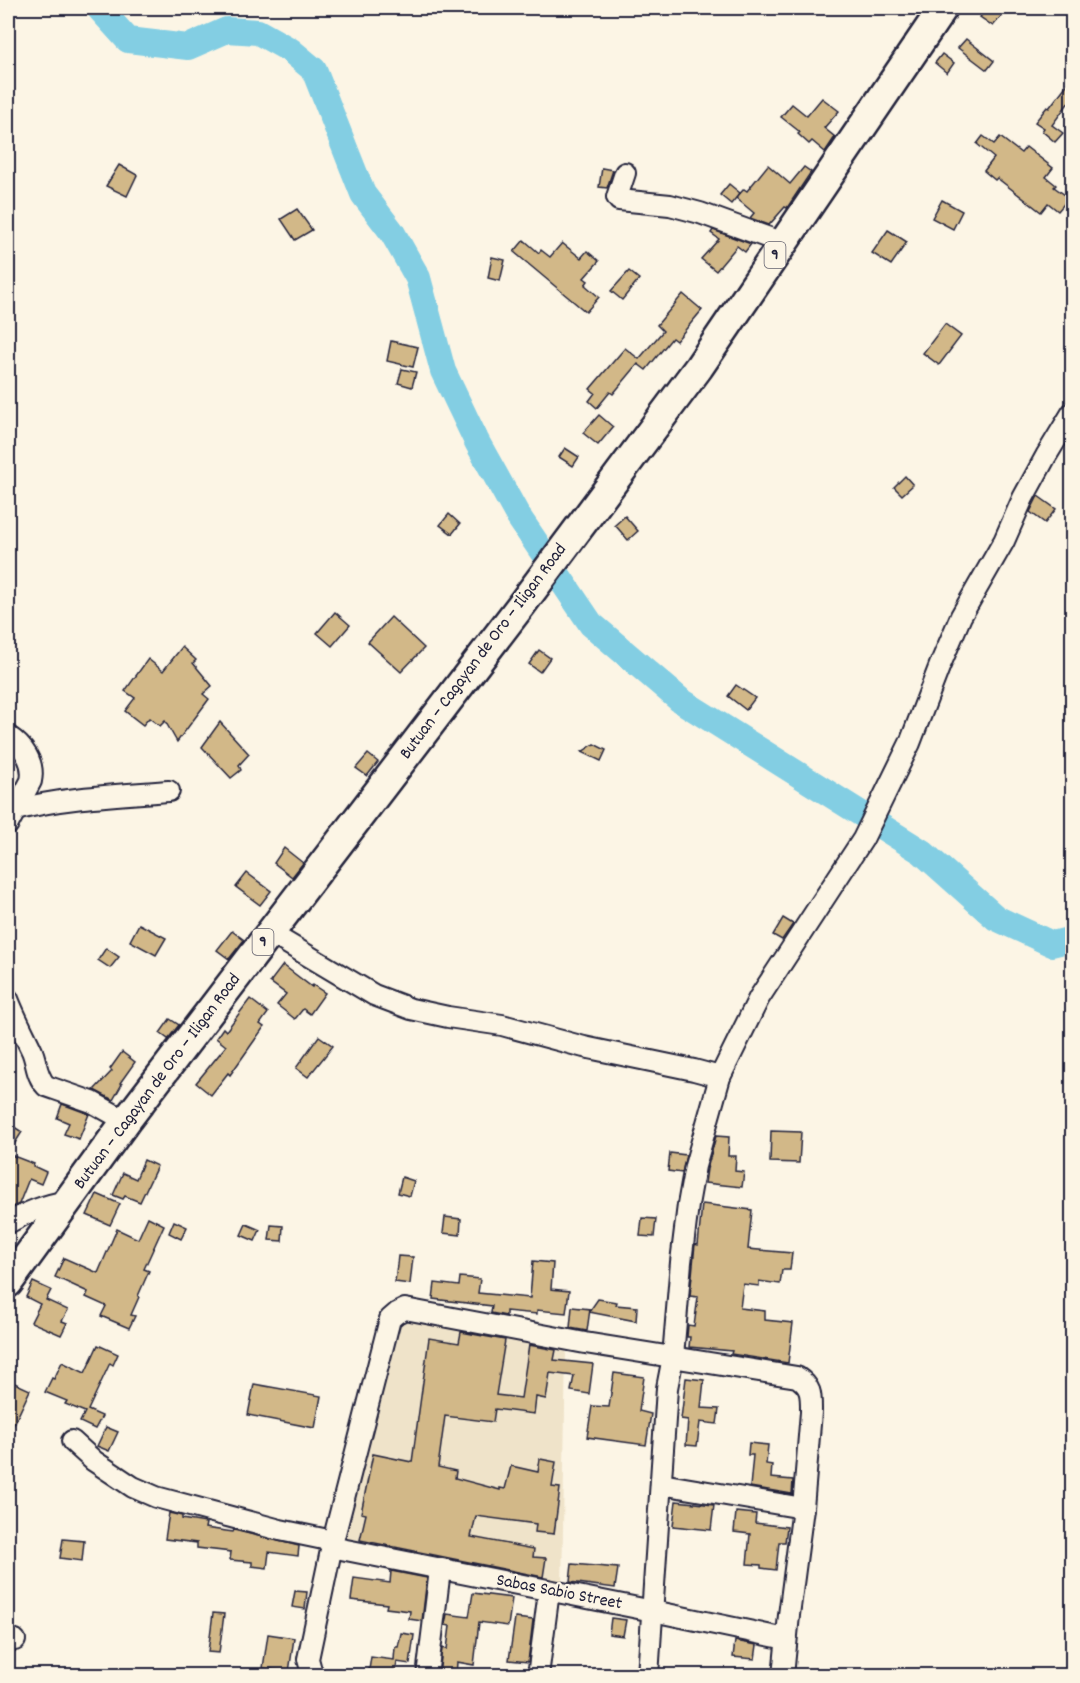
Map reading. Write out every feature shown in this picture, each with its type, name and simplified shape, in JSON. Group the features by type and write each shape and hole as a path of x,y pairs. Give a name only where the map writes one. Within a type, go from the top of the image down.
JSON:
{"highway":[{"name":"Butuan – Cagayan de Oro – Iligan Road","path":"8,1283 126,1121 522,604 699,367 943,8"}],"street":[{"path":"625,172 617,197 619,200 670,205 700,213 782,245"},
{"path":"648,1676 667,1388 673,1357 681,1262 695,1166 720,1077 759,998 863,839 910,743 961,616 1004,541 1023,498 1072,413"},
{"path":"8,736 19,744 27,755 32,776 32,781 11,817"},
{"path":"11,817 34,805 89,797 168,791"},
{"path":"270,933 374,995 411,1009 502,1025 584,1047 720,1077"},
{"path":"8,999 32,1053 41,1081 46,1086 92,1102 126,1121"},
{"path":"8,1223 36,1208 67,1202"},
{"path":"315,1676 308,1659 332,1544 390,1319 397,1312 405,1309 585,1343 797,1377 806,1383 809,1389 811,1412 803,1508 783,1676"},
{"name":"Sabas Sabio Street","path":"72,1441 102,1466 133,1486 156,1497 332,1544 440,1569 786,1639"},
{"path":"661,1484 803,1508"},
{"path":"427,1676 440,1569"},
{"path":"538,1676 549,1591"}],"shaded area":[{"path":"414,1317 566,1347 562,1590 339,1543 397,1321"}],"building":[{"path":"987,8 994,8 1003,14 993,26 980,17"},
{"path":"966,39 994,61 987,70 958,48"},
{"path":"942,54 954,63 947,73 935,63"},
{"path":"1072,78 1072,98 1052,125 1063,133 1055,142 1042,131 1044,128 1035,122"},
{"path":"822,98 839,111 824,128 835,137 825,152 812,141 809,144 798,134 800,132 781,117 792,104 807,116"},
{"path":"983,136 994,144 1000,137 1021,153 1026,147 1053,168 1046,177 1056,185 1054,187 1069,198 1058,211 1048,203 1041,212 997,178 995,180 984,171 994,158 977,144"},
{"path":"119,165 137,175 127,196 106,186"},
{"path":"768,165 790,184 804,167 811,172 787,208 785,207 769,225 750,218 754,213 736,198 744,189 747,191"},
{"path":"602,168 613,170 607,188 599,187"},
{"path":"729,184 740,193 731,204 720,195"},
{"path":"942,200 962,211 953,229 932,218"},
{"path":"297,209 312,230 295,240 281,219"},
{"path":"713,230 751,244 745,252 737,246 716,271 701,259 719,239 711,233"},
{"path":"888,230 907,242 891,265 872,253"},
{"path":"524,240 539,253 541,250 550,257 562,243 581,258 587,251 599,261 584,278 588,281 585,285 599,297 586,312 514,252"},
{"path":"492,257 505,260 500,281 488,278"},
{"path":"629,271 639,279 622,300 611,291"},
{"path":"683,294 702,310 676,341 672,338 646,370 638,364 613,394 610,392 597,408 589,401 595,393 590,389 625,348 639,359 663,331 657,325"},
{"path":"945,324 961,336 939,365 923,353"},
{"path":"391,341 418,347 413,367 387,361"},
{"path":"402,369 416,372 412,387 398,383"},
{"path":"599,415 613,427 598,445 583,433"},
{"path":"565,448 579,457 573,466 559,457"},
{"path":"905,476 913,485 902,495 894,487"},
{"path":"1038,496 1056,509 1045,523 1030,512"},
{"path":"449,514 460,524 452,534 440,525"},
{"path":"625,516 638,531 628,540 615,525"},
{"path":"335,612 350,625 332,646 317,633"},
{"path":"391,617 424,648 401,672 368,642"},
{"path":"182,647 196,660 193,663 212,686 203,694 209,699 177,742 165,721 160,726 149,718 143,725 125,711 135,698 125,691 148,659 163,671"},
{"path":"539,650 550,658 540,672 529,664"},
{"path":"736,685 755,698 746,710 728,696"},
{"path":"220,722 249,754 239,765 241,770 231,778 202,747"},
{"path":"594,744 606,750 601,761 582,752"},
{"path":"368,754 378,762 367,776 356,768"},
{"path":"284,848 303,863 292,877 274,863"},
{"path":"247,873 271,891 260,905 236,887"},
{"path":"783,918 793,924 782,940 773,935"},
{"path":"139,924 166,938 156,955 130,941"},
{"path":"232,931 244,940 229,959 217,950"},
{"path":"106,948 119,957 110,968 98,960"},
{"path":"283,965 312,987 313,985 325,993 310,1014 303,1009 295,1019 277,1005 286,994 270,982"},
{"path":"250,999 268,1013 260,1024 264,1027 230,1075 228,1073 211,1095 196,1083 226,1046 216,1038 223,1028 226,1031"},
{"path":"170,1019 179,1025 168,1039 160,1033"},
{"path":"319,1036 333,1046 308,1077 296,1068"},
{"path":"122,1052 135,1062 120,1083 122,1084 113,1100 94,1090 112,1071 110,1069"},
{"path":"62,1104 89,1114 79,1139 64,1134 69,1123 57,1118"},
{"path":"8,1123 22,1132 8,1154"},
{"path":"771,1131 801,1132 799,1163 770,1162"},
{"path":"716,1136 729,1137 728,1156 736,1156 735,1171 744,1172 742,1187 705,1183"},
{"path":"670,1153 686,1155 682,1173 668,1171"},
{"path":"8,1154 34,1164 33,1166 46,1172 41,1184 29,1179 19,1204 10,1208 8,1207"},
{"path":"144,1160 157,1166 140,1202 125,1196 123,1199 113,1195 123,1173 136,1179"},
{"path":"402,1177 414,1181 410,1196 398,1193"},
{"path":"97,1194 120,1204 110,1225 87,1215"},
{"path":"702,1204 752,1210 748,1249 792,1253 790,1270 782,1270 780,1284 759,1281 759,1286 743,1284 740,1308 765,1311 765,1320 793,1323 788,1363 731,1354 732,1351 689,1347 688,1325 694,1326 698,1297 690,1296"},
{"path":"148,1217 164,1225 144,1269 149,1271 131,1315 135,1316 129,1328 101,1316 106,1306 86,1297 88,1292 55,1277 64,1258 98,1273 117,1229 138,1239"},
{"path":"445,1217 461,1219 460,1235 443,1233"},
{"path":"642,1218 656,1219 654,1237 640,1236"},
{"path":"174,1221 187,1227 181,1239 169,1233"},
{"path":"246,1224 260,1230 255,1241 241,1235"},
{"path":"271,1225 283,1226 282,1241 269,1240"},
{"path":"398,1256 413,1257 410,1284 395,1282"},
{"path":"533,1261 553,1263 551,1289 569,1291 566,1313 537,1310 537,1314 506,1311 506,1316 491,1313 492,1306 433,1299 435,1283 459,1286 460,1277 480,1279 478,1293 530,1298"},
{"path":"33,1282 51,1290 46,1300 68,1310 62,1321 67,1323 61,1335 31,1322 40,1304 26,1297"},
{"path":"598,1299 617,1302 616,1305 637,1307 636,1321 589,1312"},
{"path":"572,1307 590,1309 587,1331 570,1328"},
{"path":"461,1332 505,1340 496,1395 521,1398 529,1345 556,1350 554,1360 593,1364 589,1394 571,1391 574,1376 550,1373 546,1399 536,1397 534,1414 495,1409 493,1422 445,1416 438,1467 456,1471 455,1478 500,1490 500,1488 505,1489 511,1466 538,1472 540,1459 556,1462 552,1487 560,1488 554,1534 535,1532 536,1524 476,1516 471,1537 534,1549 533,1557 546,1558 543,1577 360,1540 366,1514 361,1513 373,1454 412,1462 429,1338 459,1343"},
{"path":"98,1345 118,1354 113,1365 110,1363 88,1410 102,1416 95,1429 80,1422 85,1412 45,1392 62,1362 85,1373"},
{"path":"614,1373 644,1377 639,1411 651,1414 646,1445 587,1437 592,1406 609,1407"},
{"path":"686,1378 704,1380 701,1408 719,1409 717,1424 700,1422 697,1446 686,1445 688,1420 681,1419"},
{"path":"8,1380 30,1390 8,1437"},
{"path":"254,1384 321,1396 315,1428 248,1415"},
{"path":"106,1427 118,1432 109,1451 97,1446"},
{"path":"749,1443 768,1445 766,1464 772,1465 771,1478 793,1480 792,1494 750,1487 753,1455 748,1455"},
{"path":"676,1501 714,1505 711,1530 673,1526"},
{"path":"736,1512 756,1514 755,1523 787,1527 785,1542 779,1542 776,1570 761,1568 761,1565 747,1564 750,1534 734,1532"},
{"path":"169,1513 182,1516 182,1519 206,1523 205,1528 233,1532 234,1530 299,1546 298,1556 269,1552 267,1568 252,1566 252,1562 230,1560 231,1552 197,1548 197,1543 165,1539"},
{"path":"63,1539 84,1541 82,1561 60,1558"},
{"path":"572,1564 618,1568 615,1588 570,1582"},
{"path":"391,1571 427,1578 422,1621 409,1619 410,1611 386,1608 387,1604 351,1600 354,1578 390,1583"},
{"path":"295,1591 307,1592 305,1609 292,1607"},
{"path":"473,1593 512,1598 508,1626 479,1622 474,1665 457,1662 456,1676 439,1676 442,1648 447,1649 450,1626 445,1625 447,1614 469,1617"},
{"path":"213,1613 224,1614 219,1653 208,1652"},
{"path":"515,1618 533,1620 528,1662 509,1660"},
{"path":"611,1618 626,1620 623,1636 609,1634"},
{"path":"401,1633 414,1635 410,1664 397,1662 395,1676 368,1676 371,1657 394,1660 395,1647 398,1647"},
{"path":"268,1634 294,1638 289,1672 263,1668"},
{"path":"735,1641 757,1645 755,1659 733,1657"}],"waterway":[{"path":"99,8 128,40 188,47 227,30 258,32 290,50 314,70 363,194 392,232 418,278 443,371 477,442 518,516 591,624 680,700 922,852 996,918 1052,944 1072,939"}]}
